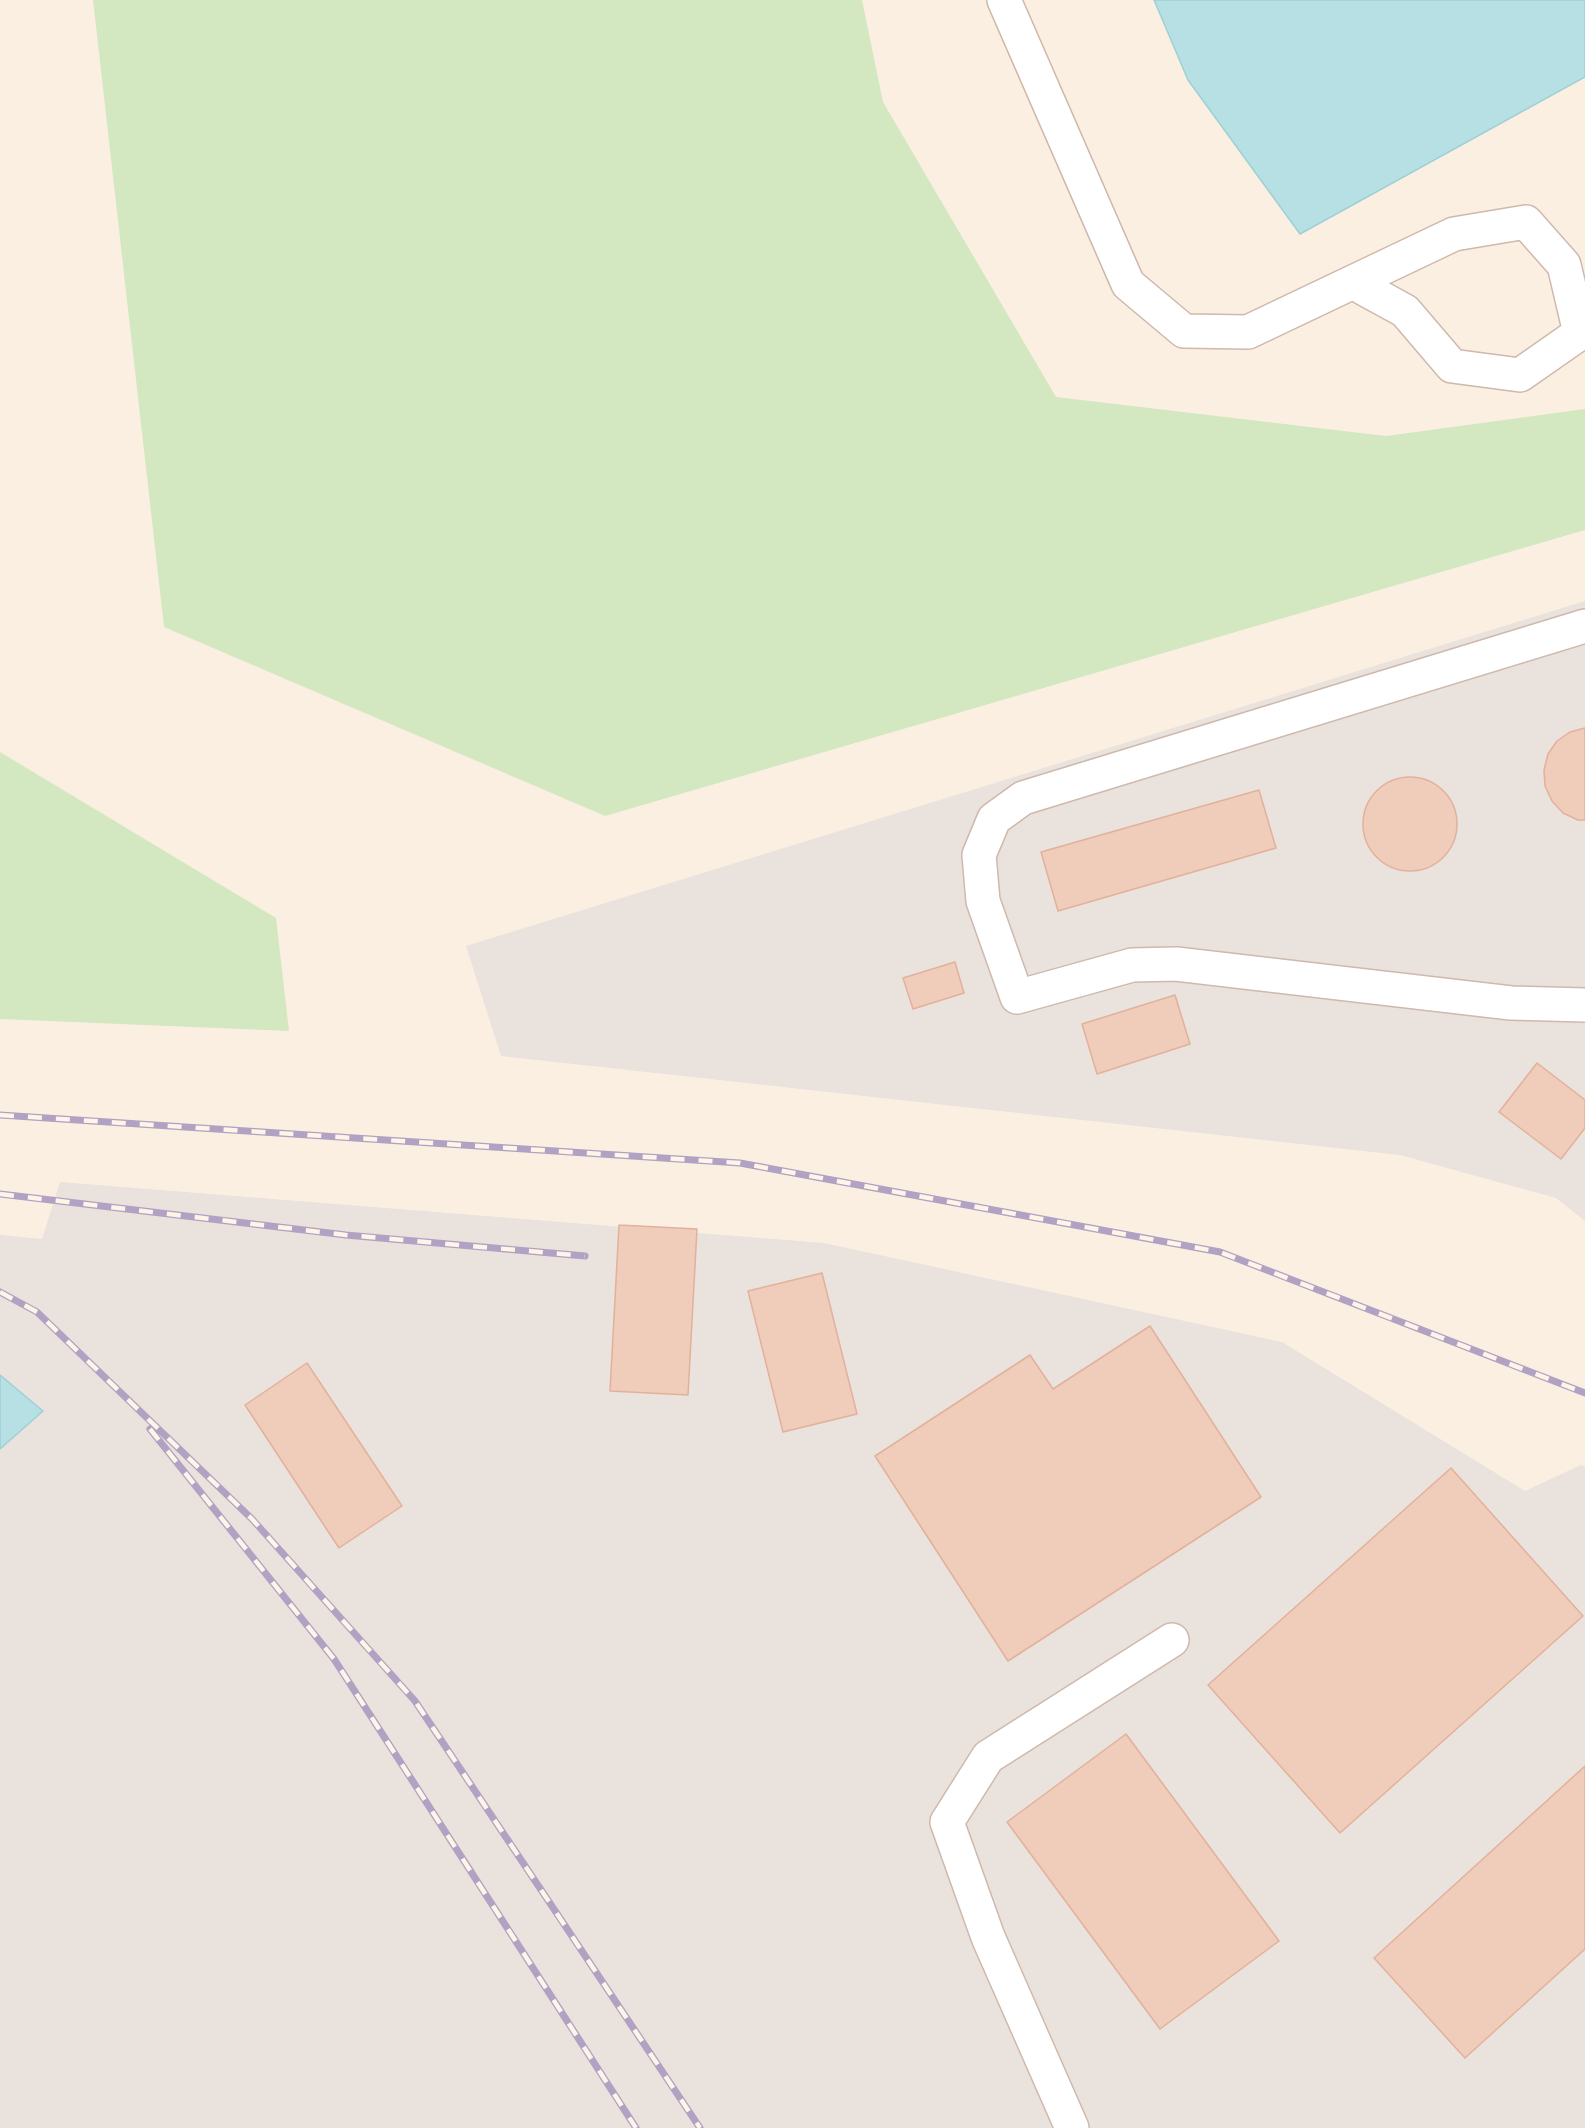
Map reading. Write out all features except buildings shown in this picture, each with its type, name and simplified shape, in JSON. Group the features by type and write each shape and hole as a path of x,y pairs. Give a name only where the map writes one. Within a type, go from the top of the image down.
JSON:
{"lane":[{"path":"1004,0 1128,284 1184,331 1248,332 1454,234 1526,222 1564,264 1580,333 1520,375 1452,366 1405,311 1364,288"},
{"path":"1585,626 1023,798 994,819 979,855 984,901 1017,997 1131,965 1176,964 1511,1003 1585,1005"},
{"path":"1072,2128 988,1937 947,1822 988,1757 1172,1640"}],"shaded area":[{"path":"1585,601 1585,1221 1556,1198 1400,1155 501,1056 466,946"},
{"path":"60,1182 824,1243 1282,1342 1525,1491 1581,1465 1585,1467 1585,2128 0,2128 0,1235 42,1239"}],"green space":[{"path":"93,0 862,0 883,102 1056,397 1386,436 1585,409 1585,530 605,816 164,627"},
{"path":"0,752 276,918 289,1031 0,1019"}],"water":[{"path":"1154,0 1585,0 1585,77 1300,234 1188,80"},
{"path":"0,1375 43,1411 0,1449"}],"railway":[{"path":"0,1115 740,1163 1220,1252 1585,1393"},
{"path":"0,1194 346,1235 585,1256"},
{"path":"0,1292 37,1312 252,1519 415,1701 700,2128"},
{"path":"150,1429 334,1659 636,2128"}]}
